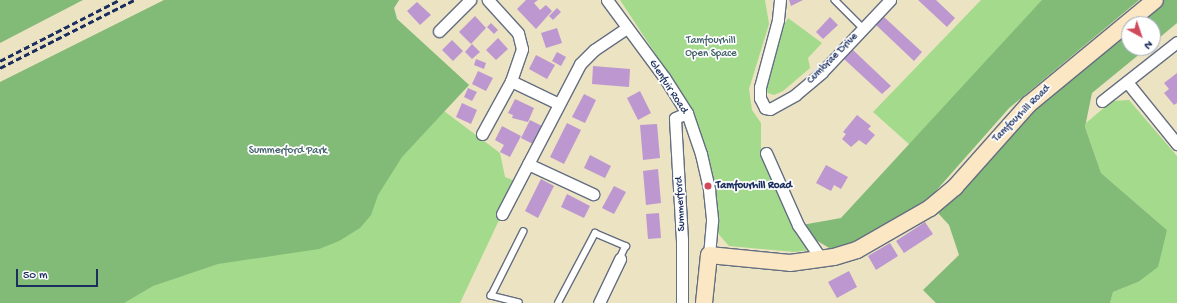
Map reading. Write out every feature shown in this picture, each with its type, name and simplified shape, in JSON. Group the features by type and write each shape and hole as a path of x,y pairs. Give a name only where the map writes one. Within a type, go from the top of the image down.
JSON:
{"main road":[{"name":"Tamfourhill Road","path":"708,255 790,263 822,260 857,250 930,208 955,187 1029,104 1155,0"},
{"name":"Glenfuir Road","path":"704,303 708,255"}],"street":[{"path":"439,31 470,0"},
{"path":"482,134 511,81 522,49 518,33 488,0"},
{"name":"Glenfuir Road","path":"607,0 664,77 687,114 701,154 709,190 712,221 708,255"},
{"name":"Cumbrae Drive","path":"780,0 778,20 760,87 760,98 765,108 770,109 795,95 822,72 890,0"},
{"path":"502,214 580,64 594,50 627,28"},
{"path":"1102,101 1177,42"},
{"path":"511,81 560,104"},
{"path":"1127,82 1177,144"},
{"name":"Summerford","path":"682,303 682,240 675,118 687,114"},
{"path":"766,153 798,225 822,260"},
{"path":"528,164 593,194"},
{"path":"599,303 620,259"}],"lane":[{"path":"835,0 863,28"},
{"path":"518,303 491,296 523,232"},
{"path":"558,303 595,233 626,246 620,259"}],"green space":[{"path":"0,0 83,0 0,43"},
{"name":"Summerford Park","path":"164,0 399,0 394,8 397,19 469,85 402,157 378,195 371,215 360,228 339,241 319,249 218,264 153,286 124,303 0,303 0,82"},
{"name":"Summerford Park","path":"399,0 394,8 397,19 469,85 444,111 500,153 505,177 517,182 460,303 0,303"},
{"name":"Tamfourhill Open Space","path":"620,0 765,0 769,24 749,89 752,110 761,123 761,151 780,197 809,250 795,252 729,246 715,230 716,204 709,162 686,100"},
{"path":"981,0 1139,0 1009,108 933,194 841,218 910,145 873,112"},
{"path":"1042,0 1139,0 1009,108 933,194 879,234 849,247 831,249 814,239 802,225 841,218"},
{"path":"1162,0 1177,0 1177,23 1161,36 1161,16 1143,16"},
{"path":"788,18 822,43 808,58 810,68 783,91 774,95 768,93 765,88 778,35"},
{"path":"1121,34 1121,56 1137,56 1092,93 1085,127 1101,173 1167,230 1158,267 1138,282 1113,292 1110,303 936,303 923,290 959,255 949,225 938,213 961,192 1035,106"},
{"path":"1129,100 1177,156 1177,303 1110,303 1113,292 1138,282 1167,230 1101,173 1085,127 1086,123 1112,101"}],"building":[{"path":"526,0 538,0 534,3 540,10 546,5 552,11 536,29 517,9"},
{"path":"789,0 803,0 791,6"},
{"path":"918,0 936,0 955,18 947,27"},
{"path":"417,2 431,15 420,25 407,11"},
{"path":"557,8 561,12 553,20 549,16"},
{"path":"475,16 486,28 471,44 459,32"},
{"path":"830,17 838,25 823,39 816,32"},
{"path":"884,17 922,52 914,61 876,25"},
{"path":"491,23 498,30 494,34 487,27"},
{"path":"557,28 562,43 546,48 541,33"},
{"path":"498,38 508,49 496,60 486,50"},
{"path":"452,40 463,51 453,61 442,50"},
{"path":"472,44 480,52 472,59 465,52"},
{"path":"853,50 891,86 882,94 844,59"},
{"path":"557,52 566,57 561,66 552,61"},
{"path":"536,55 555,65 547,79 529,69"},
{"path":"476,59 486,63 484,69 474,65"},
{"path":"593,66 630,69 629,87 592,84"},
{"path":"478,71 493,78 486,91 472,84"},
{"path":"1177,73 1177,103 1174,105 1164,93 1169,89 1164,83"},
{"path":"468,88 477,92 472,101 464,97"},
{"path":"640,91 651,113 638,120 627,98"},
{"path":"584,94 596,100 585,123 572,117"},
{"path":"515,99 534,108 528,122 512,118 513,115 508,113"},
{"path":"462,103 477,110 471,124 456,117"},
{"path":"857,115 871,126 868,129 875,135 866,145 859,140 851,147 842,139 846,134 843,132"},
{"path":"530,120 542,126 533,144 521,138"},
{"path":"567,123 581,130 564,164 550,157"},
{"path":"657,124 660,158 643,160 640,125"},
{"path":"502,126 521,136 510,157 500,152 504,145 495,140"},
{"path":"590,155 611,166 605,178 584,168"},
{"path":"826,165 848,177 841,189 834,185 831,191 816,183"},
{"path":"658,169 661,203 646,205 643,171"},
{"path":"541,179 554,186 538,218 525,211"},
{"path":"614,186 626,192 614,214 602,208"},
{"path":"567,194 590,206 584,218 561,207"},
{"path":"659,213 661,238 648,239 646,214"},
{"path":"925,222 933,234 904,253 896,241"},
{"path":"890,243 898,256 876,270 868,256"},
{"path":"849,271 857,287 837,298 828,282"}],"railway":[{"path":"0,61 119,0"},
{"path":"0,68 134,0"}],"place":[{"name":"Tamfourhill Road","path":"708,186"}]}
